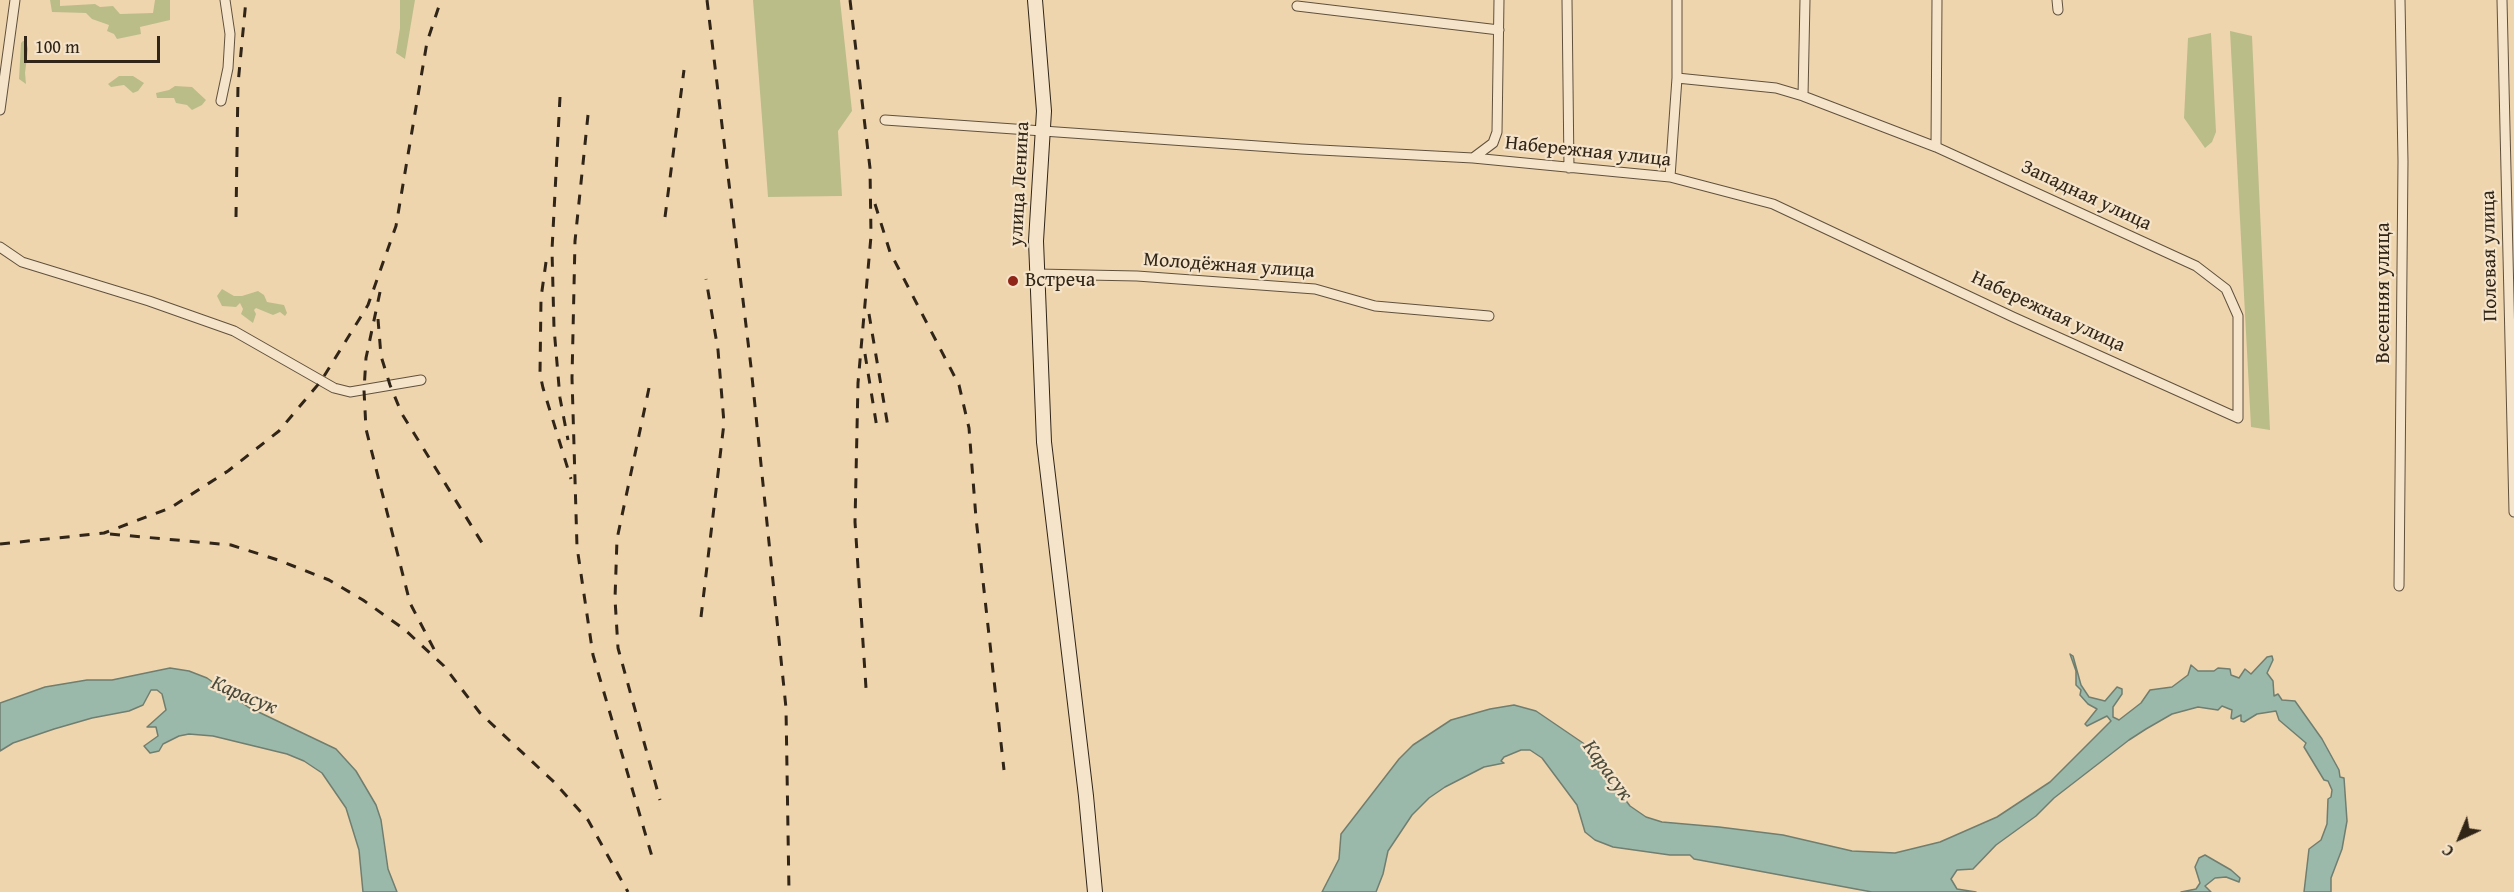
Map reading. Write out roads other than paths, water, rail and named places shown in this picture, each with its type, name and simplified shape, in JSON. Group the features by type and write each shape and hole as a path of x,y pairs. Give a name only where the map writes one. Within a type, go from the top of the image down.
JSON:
{"main road":[{"name":"улица Ленина","path":"1035,0 1043,99 1036,216 1044,442 1086,796 1095,892"}],"street":[{"path":"0,110 15,0"},
{"path":"221,101 228,68 230,34 225,0"},
{"path":"1473,158 1493,143 1497,132 1499,0"},
{"path":"1567,0 1569,168"},
{"path":"1670,177 1677,78 1677,0"},
{"path":"1803,96 1805,0"},
{"path":"1936,147 1937,0"},
{"name":"Весенняя улица","path":"2399,586 2403,173 2400,0"},
{"name":"Полевая улица","path":"2502,0 2514,512"},
{"path":"1297,6 1499,30"},
{"name":"Западная улица","path":"1677,78 1776,88 1803,96 1936,147 2196,266 2226,289 2238,316 2238,418"},
{"name":"Набережная улица","path":"885,120 1473,158 1670,177 1773,204 2002,312 2238,418"},
{"path":"0,247 22,262 234,331 334,388 350,392 422,380"},
{"name":"Молодёжная улица","path":"1037,274 1137,276 1312,288 1374,306 1489,316"}],"railway":[{"path":"236,217 238,84 246,0"},
{"path":"0,544 104,533 170,508 228,471 279,431 321,381 368,305 396,226 427,42 441,0"},
{"path":"707,0 751,367 786,708 789,892"},
{"path":"850,0 870,168 871,236 858,383 855,522 866,688"},
{"path":"665,217 684,70"},
{"path":"560,97 552,250 554,328 560,398 568,440"},
{"path":"588,115 575,241 572,378 577,547 593,655 653,860"},
{"path":"875,204 890,252 959,385 969,428 976,518 1004,770"},
{"path":"546,262 541,298 540,374 571,479"},
{"path":"701,617 724,423 718,350 706,279"},
{"path":"380,292 366,358 364,390 366,429 410,603 436,653"},
{"path":"869,314 888,427"},
{"path":"378,319 381,356 402,414 484,546"},
{"path":"865,354 877,428"},
{"path":"649,388 617,539 615,599 618,648 660,800"},
{"path":"110,534 231,545 329,580 363,600 404,629 444,666 480,713 554,782 588,820 628,892"}],"place":[{"name":"Встреча","path":"1013,281"}],"water label":[{"name":"Карасук","path":"244,696"},
{"name":"Карасук","path":"1607,771"}]}
